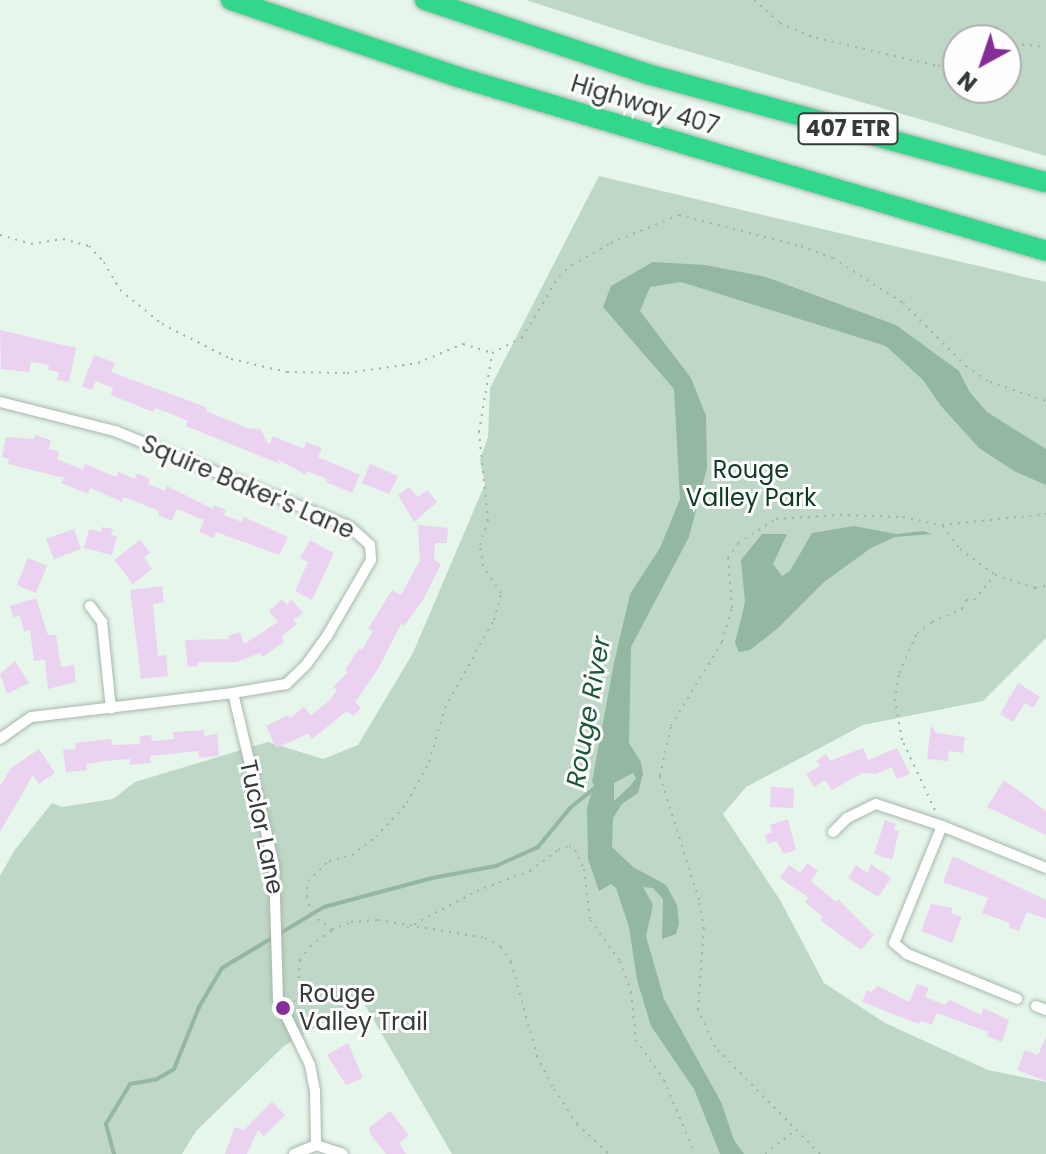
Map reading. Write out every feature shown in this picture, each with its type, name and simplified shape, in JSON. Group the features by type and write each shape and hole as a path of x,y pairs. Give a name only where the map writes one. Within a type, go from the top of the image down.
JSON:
{"highway":[{"name":"Highway 407","path":"231,0 458,77 1046,251"},
{"name":"Highway 407","path":"425,0 651,75 1046,182"}],"street":[{"name":"Squire Baker's Lane","path":"0,402 115,431 350,527 370,545 371,560 306,665 286,684 31,717 0,739"},
{"path":"90,606 102,622 111,709"},
{"name":"Tuclor Lane","path":"233,693 274,865 278,902 278,999 310,1065 315,1091 316,1145"},
{"path":"833,832 847,818 876,804 942,826 1046,868"},
{"path":"942,826 894,943 907,954 1017,999"},
{"path":"294,1154 316,1145 343,1154"}],"path":[{"path":"754,0 780,23 816,38 938,66 942,64"},
{"path":"1022,45 1046,47"},
{"path":"0,235 31,244 63,239 89,246 104,262 120,290 130,299 162,324 231,359 287,372 347,373 418,363 463,344 492,353 522,338 559,276 572,265 611,243 679,215 801,246 833,258 903,303 966,366 990,382 1046,401"},
{"path":"332,930 311,914 307,897 308,881 329,861 352,855 376,837 407,803 429,762 445,708 494,620 501,593 483,566 480,545 488,521 479,432 492,353"},
{"path":"820,1154 715,1047 698,1010 704,929 699,900 660,776 671,726 722,642 732,608 728,558 738,543 755,529 776,519 840,515 903,517 942,525 1046,514"},
{"path":"942,525 960,549 995,575 1035,588 1046,586"},
{"path":"942,826 902,740 895,701 899,673 917,633 932,622 962,609 966,600 974,600 995,575"},
{"path":"407,928 477,891 530,871 558,850 569,846 575,850 584,869 590,920 620,961 631,992 636,1040 664,1080 695,1154"},
{"path":"281,1007 294,1002 298,994 300,960 310,946 332,930 351,922 378,920 407,928 485,938 501,947 518,980 537,1056 554,1089 577,1124 609,1154"},
{"path":"765,1154 796,1130"}],"green space":[{"path":"526,0 1046,0 1046,156 656,42"},
{"name":"Rouge Valley Park","path":"599,176 1046,282 1046,638 983,701 863,725 746,787 723,814 780,900 824,983 885,1023 988,1070 1046,1082 1046,1154 452,1154 362,1000 284,1046 196,1131 182,1154 0,1154 0,876 14,851 52,803 62,807 113,799 135,782 268,742 323,759 358,745 413,653 485,484 480,460 488,437 490,388"}],"shaded area":[{"path":"653,262 705,265 766,277 896,325 959,371 969,391 987,412 1046,449 1046,485 1014,471 979,448 941,406 923,380 886,346 681,282 650,287 640,311 691,378 706,416 707,468 689,537 631,647 629,743 641,762 643,774 638,793 622,804 613,818 612,847 633,867 666,885 677,905 679,923 676,934 662,939 663,899 653,888 643,887 653,905 646,936 664,999 721,1102 734,1140 744,1154 720,1154 694,1089 651,1026 637,980 629,927 616,888 611,884 599,891 588,859 587,808 630,594 660,548 680,499 674,389 603,307 611,286","holes":["633,773 636,778 630,786 614,801 614,783"]},
{"path":"854,526 896,534 923,531 932,534 895,537 871,548 824,582 777,629 750,650 739,652 735,643 745,602 741,560 762,534 787,534 773,564 782,576 790,571 812,533"}],"building":[{"path":"0,330 76,348 69,382 57,380 59,372 48,370 49,365 31,362 29,372 1,369"},
{"path":"94,355 115,363 111,372 195,403 207,408 206,411 247,428 260,429 269,445 273,436 304,449 306,442 322,448 318,457 360,475 352,493 326,482 327,479 307,471 306,475 277,459 280,464 186,426 188,421 169,413 155,408 153,412 111,395 113,388 96,381 92,390 82,386"},
{"path":"35,435 51,440 49,449 59,452 57,459 83,470 85,464 116,477 119,472 135,479 137,473 150,479 148,484 165,491 167,486 213,509 214,505 226,510 224,515 242,522 244,517 288,537 279,555 216,532 214,538 199,532 204,520 177,509 172,521 158,515 159,511 124,497 122,502 90,488 88,494 61,483 64,478 8,464 9,459 2,457 6,437 34,439"},
{"path":"370,464 398,476 389,494 362,483"},
{"path":"409,487 418,497 427,490 437,502 414,522 398,495"},
{"path":"418,525 448,528 447,543 435,543 434,560 441,564 423,600 404,626 401,624 378,669 355,702 361,708 353,716 347,711 312,739 308,734 276,748 266,726 288,715 290,718 304,707 311,715 328,702 337,690 333,687 348,672 345,670 373,631 368,629 392,590 401,595 420,560"},
{"path":"102,527 113,529 111,535 117,536 112,555 84,548 89,529 101,532"},
{"path":"74,529 81,549 54,559 46,539"},
{"path":"140,540 150,553 144,557 152,569 133,584 114,560"},
{"path":"310,540 334,553 312,600 295,591 308,562 300,558"},
{"path":"28,558 47,566 36,593 17,585"},
{"path":"162,586 164,602 153,604 158,656 166,655 168,676 141,679 130,590"},
{"path":"36,598 48,635 56,635 61,667 74,665 76,682 48,689 45,660 34,661 30,630 24,632 20,616 13,617 10,606"},
{"path":"282,599 287,605 291,599 303,613 293,620 297,624 282,636 284,642 262,657 260,653 236,662 198,662 198,666 188,667 185,640 229,639 228,636 240,632 244,644 278,622 269,611"},
{"path":"15,661 29,683 7,694 0,674"},
{"path":"1018,683 1040,697 1033,708 1025,703 1013,722 1000,714"},
{"path":"931,725 936,733 965,737 963,753 949,751 948,761 927,759"},
{"path":"204,730 204,736 217,734 219,756 199,758 198,751 150,756 151,763 130,765 130,759 106,761 86,764 87,770 66,772 63,750 76,749 75,743 111,739 112,745 140,744 140,736 151,735 152,741 174,739 173,732"},
{"path":"863,748 868,760 897,748 910,774 897,779 892,767 876,774 862,773 832,790 825,780 814,787 806,774 820,766 816,761 826,754 830,761"},
{"path":"39,749 55,773 39,784 33,775 0,832 0,786 11,768"},
{"path":"1004,780 1046,811 1046,835 987,807"},
{"path":"771,787 794,788 793,808 770,807"},
{"path":"788,819 796,850 784,854 776,841 768,844 765,835 772,832 770,825"},
{"path":"885,820 896,824 894,830 899,831 892,860 874,854"},
{"path":"953,856 1046,900 1046,919 1027,912 1019,931 1009,927 1010,923 982,913 988,898 943,882"},
{"path":"807,863 818,871 811,881 836,902 838,899 874,935 861,950 820,920 823,917 805,902 809,898 780,878 789,865 800,873"},
{"path":"871,864 891,878 878,897 848,878 856,865 868,873"},
{"path":"931,904 953,908 951,913 962,917 952,943 921,931"},
{"path":"917,984 929,988 925,997 944,1005 950,1000 981,1015 983,1008 1009,1020 1002,1042 987,1036 988,1032 937,1013 932,1025 921,1021 919,1024 862,1002 867,990 871,992 878,986 909,1002"},
{"path":"1046,1037 1046,1081 1017,1070 1025,1050 1038,1055"},
{"path":"348,1043 363,1078 346,1085 327,1055"},
{"path":"272,1102 285,1115 264,1136 258,1130 247,1154 225,1154 235,1127 244,1130"},
{"path":"390,1111 409,1135 399,1143 406,1154 386,1154 371,1135 369,1128"}],"waterway":[{"name":"Rouge River","path":"114,1154 106,1124 130,1084 157,1079 174,1069 199,1007 222,968 324,907 432,878 496,866 538,847 570,808 596,787"}],"place":[{"name":"Rouge Valley Trail","path":"283,1008"}]}
